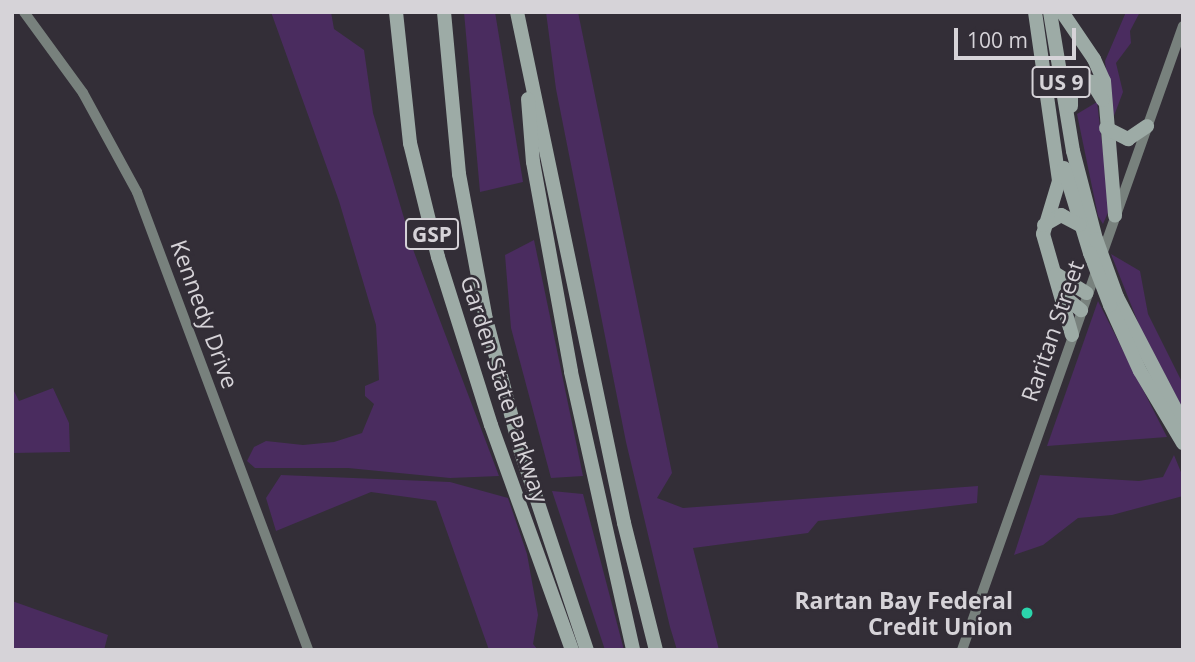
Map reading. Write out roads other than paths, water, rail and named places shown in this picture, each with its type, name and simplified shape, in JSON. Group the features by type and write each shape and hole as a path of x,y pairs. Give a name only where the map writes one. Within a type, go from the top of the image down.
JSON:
{"highway":[{"name":"Garden State Parkway","path":"396,12 403,100 416,171 455,314 499,448 572,650"},
{"name":"Garden State Parkway","path":"444,12 452,114 468,232 520,449 589,650"},
{"path":"517,12 525,63 533,162 587,453 633,650"},
{"name":"US 9","path":"1035,12 1052,122 1080,225 1090,253 1176,419 1183,443"},
{"name":"US 9","path":"1050,12 1073,152 1114,301"},
{"path":"1062,12 1098,65 1115,216"},
{"path":"525,63 550,159 624,523 656,650"},
{"path":"1073,152 1073,86 1089,80 1104,101"},
{"path":"1052,122 1059,186 1044,225 1072,335"},
{"path":"1107,128 1128,139 1147,126"},
{"path":"1044,225 1061,215 1080,225"},
{"path":"1054,272 1087,293"},
{"path":"1060,293 1081,310"}],"street":[{"name":"Kennedy Drive","path":"24,12 83,93 136,192 308,650"},
{"name":"Raritan Street","path":"962,650 1183,26"}],"place":[{"name":"Rartan Bay Federal Credit Union","path":"1027,613"}]}
